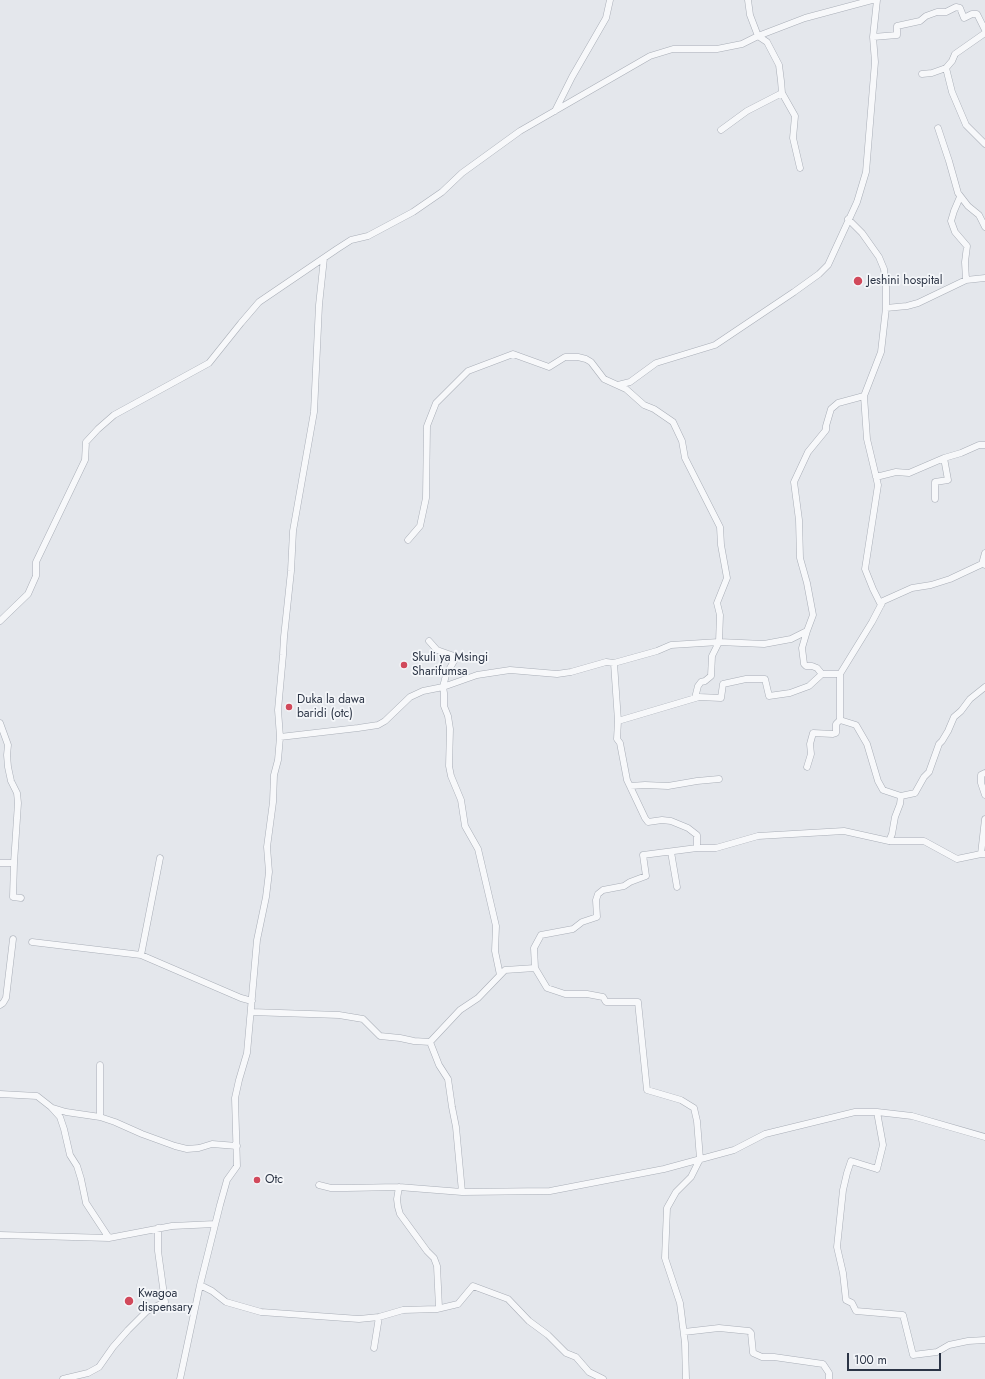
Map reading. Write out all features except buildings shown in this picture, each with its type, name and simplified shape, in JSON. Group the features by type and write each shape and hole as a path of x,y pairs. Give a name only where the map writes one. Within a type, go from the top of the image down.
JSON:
{"street":[{"path":"554,112 606,18 610,0"},
{"path":"748,0 750,15 758,36 767,42 778,64 782,81 782,93 795,116 793,138 800,168"},
{"path":"0,621 28,594 36,576 36,562 85,460 86,442 114,415 209,363 241,322 259,302 351,240 368,236 413,212 442,192 462,173 520,131 650,56 674,49 717,49 742,44 758,36 805,18 872,0"},
{"path":"618,385 630,382 656,363 715,346 794,292 828,266 857,202 866,172 875,62 873,37 877,0"},
{"path":"873,37 897,35 897,26 920,20 936,12 946,12 956,7 960,8 964,18 972,14 977,14 985,30"},
{"path":"922,74 932,73 946,68 952,61 955,54 985,33"},
{"path":"946,68 952,92 966,125 985,144"},
{"path":"721,130 747,111 782,93"},
{"path":"938,128 960,197 968,206 982,214 985,227"},
{"path":"960,197 954,211 952,221 955,232 967,246 965,262 966,280"},
{"path":"848,219 862,233 879,257 884,269 886,308 881,352 864,396 867,439 878,485 865,569 881,605"},
{"path":"180,1379 200,1284 215,1224 227,1180 237,1166 235,1098 247,1053 257,940 266,897 269,872 267,847 273,802 274,775 278,760 280,736 278,710 284,637 294,531 314,412 319,305 324,258"},
{"path":"886,308 907,306 918,303 966,280 985,278"},
{"path":"408,540 420,526 426,498 427,426 436,403 468,371 513,354 549,367 565,357 578,357 586,359 591,362 604,379 626,389 644,405 654,409 673,422 682,441 685,458 705,494 720,527 720,545 727,578 717,603 720,615 719,642 712,656 711,676 705,682 701,682 698,686 695,698"},
{"path":"822,674 817,668 805,666 804,664 802,648 813,615 807,583 800,558 799,520 794,482 808,452 826,430 831,409 838,403 864,396"},
{"path":"876,477 896,472 909,473 944,458 961,453 979,444 985,446"},
{"path":"935,499 935,482 948,480 944,458"},
{"path":"807,767 811,754 810,744 813,732 833,734 836,732 836,724 840,720 840,674 883,601 912,588 931,585 950,579 984,565 985,552"},
{"path":"280,736 378,725 385,721 410,697 422,691 443,687 477,675 491,672 510,670 557,674 571,672 606,662 614,663 656,651 670,645 719,642 764,644 792,639 807,631"},
{"path":"429,641 437,650 454,656 454,661 446,675 443,687 444,706 448,716 450,729 451,776 461,800 465,826 478,849 484,872 496,926 495,952 500,975"},
{"path":"614,663 618,721 617,739 620,743 627,780 648,822 662,820 671,821 688,828 697,836 697,848"},
{"path":"618,721 699,697 721,698 723,684 746,679 765,679 769,696 790,692 809,686 822,674 840,674"},
{"path":"840,720 856,725 867,744 878,781 883,790 901,796 915,793 929,772 939,744 948,731 954,717 961,711 970,699 985,687"},
{"path":"0,724 8,745 7,755 11,781 17,793 18,803 13,897 21,898"},
{"path":"985,773 982,775 982,783 985,795"},
{"path":"630,786 645,784 668,786 697,780 719,779"},
{"path":"889,841 901,796"},
{"path":"686,1379 684,1332 680,1303 665,1258 667,1208 676,1192 691,1177 700,1159 697,1122 694,1108 680,1100 647,1090 638,1002 606,1002 603,997 581,993 565,994 547,988 535,968 534,948 541,935 573,929 582,922 597,917 596,900 598,894 603,890 624,886 646,876 643,855 697,848 716,848 758,836 844,831 889,841 924,841 956,859 983,854 985,819"},
{"path":"671,852 677,887"},
{"path":"141,955 160,858"},
{"path":"0,863 14,863"},
{"path":"0,1005 6,998 14,939"},
{"path":"32,942 141,955 241,998 252,1001"},
{"path":"430,1042 460,1010 478,998 505,970 535,968"},
{"path":"251,1012 340,1015 363,1019 380,1036 430,1042"},
{"path":"430,1042 439,1065 448,1079 456,1127 462,1192"},
{"path":"100,1065 100,1117"},
{"path":"0,1094 37,1096 51,1107 60,1117 70,1155 77,1166 81,1179 86,1203 109,1238"},
{"path":"51,1107 66,1112 100,1117 142,1134 187,1149 199,1148 212,1144 237,1146"},
{"path":"319,1185 331,1188 399,1187 462,1192 550,1191 664,1169 734,1150 766,1134 855,1112 877,1112 912,1116 985,1137"},
{"path":"877,1112 883,1145 877,1169 851,1161 846,1173 843,1190 837,1247 843,1274 846,1300 852,1303 856,1311 903,1315 913,1356 937,1352 949,1345 968,1341 985,1340"},
{"path":"399,1187 397,1199 400,1214 427,1251 434,1258 437,1266 439,1308"},
{"path":"0,1235 109,1238 172,1226 215,1224"},
{"path":"63,1379 88,1373 99,1367 113,1347 147,1311 165,1302 158,1252 158,1228"},
{"path":"200,1284 226,1302 261,1312 359,1319 379,1317 403,1310 439,1308 458,1304 473,1286 508,1299 566,1353 576,1357 589,1372 602,1379"},
{"path":"374,1348 379,1317"},
{"path":"684,1332 719,1328 749,1331 751,1333 753,1352 762,1357 774,1357 823,1364 829,1374 829,1379"}],"place":[{"name":"Jeshini hospital","path":"858,281"},
{"name":"Skuli ya Msingi Sharifumsa","path":"404,665"},
{"name":"Duka la dawa baridi (otc)","path":"289,707"},
{"name":"Otc","path":"257,1180"},
{"name":"Kwagoa dispensary","path":"129,1301"}]}
